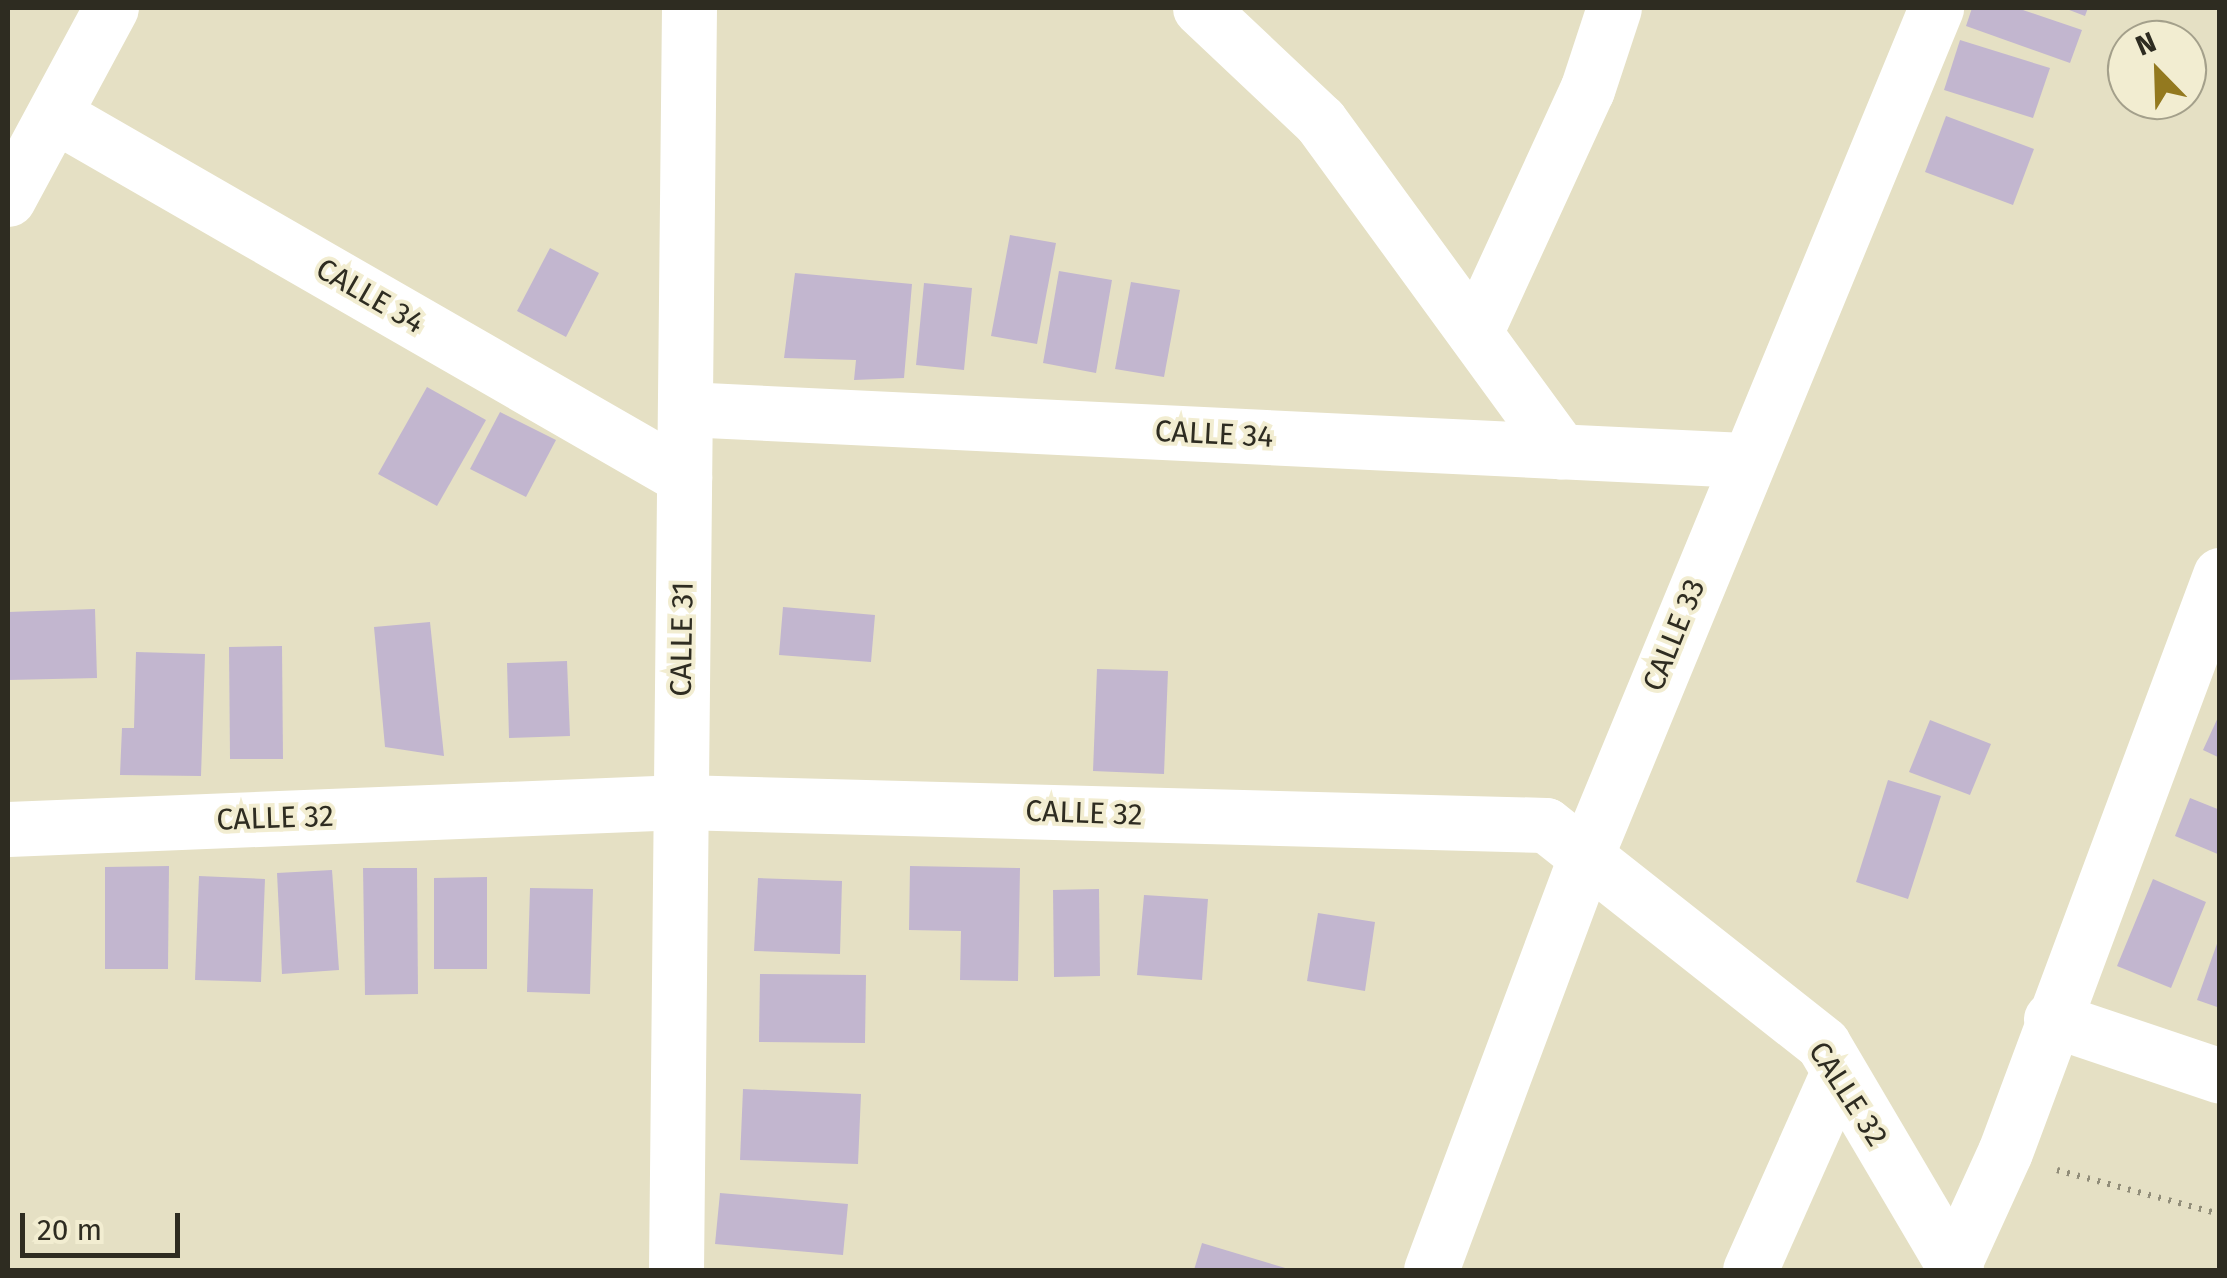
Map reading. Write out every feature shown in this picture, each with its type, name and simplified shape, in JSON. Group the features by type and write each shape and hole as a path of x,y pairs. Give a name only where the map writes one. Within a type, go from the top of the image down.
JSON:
{"street":[{"name":"CALLE 31","path":"676,1270 688,8"},
{"path":"1200,8 1320,121 1561,451"},
{"path":"1475,333 1588,90 1614,8"},
{"name":"CALLE 33","path":"1430,1270 1584,858 1744,460 1936,8"},
{"path":"8,199 56,115 98,14"},
{"name":"CALLE 34","path":"56,115 684,477"},
{"name":"CALLE 34","path":"685,409 1744,460"},
{"path":"1955,1268 2004,1152 2051,1018 2217,587"},
{"name":"CALLE 32","path":"8,829 680,802 1546,825 1823,1044 1955,1268"},
{"path":"2051,1018 2220,1076"},
{"path":"1750,1270 1838,1072"}],"path":[{"path":"2004,1152 2113,1189 2220,1214"}],"building":[{"path":"1972,8 2017,8 2082,30 2070,63 1966,26"},
{"path":"2064,8 2088,8 2085,16"},
{"path":"1960,40 2050,68 2033,118 1944,90"},
{"path":"1946,116 2034,149 2013,205 1925,172"},
{"path":"1010,235 1056,243 1037,344 991,336"},
{"path":"550,248 599,273 566,337 517,311"},
{"path":"1059,271 1112,280 1096,373 1043,363"},
{"path":"795,273 912,284 904,378 854,380 856,360 784,358"},
{"path":"1131,282 1180,290 1164,377 1115,369"},
{"path":"924,283 972,288 964,370 916,365"},
{"path":"427,387 486,420 437,506 378,474"},
{"path":"500,412 556,440 526,497 470,469"},
{"path":"783,607 875,615 871,662 779,655"},
{"path":"95,609 97,678 8,680 8,612"},
{"path":"430,622 444,756 385,747 374,627"},
{"path":"282,646 283,759 230,759 229,647"},
{"path":"136,652 205,654 201,776 120,775 122,728 134,728"},
{"path":"567,661 570,736 509,738 507,663"},
{"path":"1097,669 1168,671 1164,774 1093,771"},
{"path":"2220,713 2220,758 2203,750"},
{"path":"1930,720 1991,744 1970,795 1909,772"},
{"path":"1888,780 1941,796 1908,899 1856,882"},
{"path":"2190,798 2220,810 2220,855 2175,836"},
{"path":"169,866 168,969 105,969 105,867"},
{"path":"910,866 1020,868 1018,981 960,980 961,931 909,930"},
{"path":"363,868 417,868 418,994 365,995"},
{"path":"332,870 339,970 282,974 277,873"},
{"path":"199,876 265,879 261,982 195,980"},
{"path":"487,877 487,969 434,969 434,878"},
{"path":"758,878 842,881 840,954 754,951"},
{"path":"2153,879 2206,902 2171,988 2117,966"},
{"path":"530,888 593,889 590,994 527,992"},
{"path":"1099,889 1100,976 1054,977 1053,890"},
{"path":"1144,895 1208,899 1202,980 1137,975"},
{"path":"1318,913 1375,922 1365,991 1307,981"},
{"path":"2220,939 2220,1008 2197,1000"},
{"path":"760,974 866,975 865,1043 759,1042"},
{"path":"743,1089 861,1094 858,1164 740,1160"},
{"path":"720,1193 848,1204 843,1255 715,1244"},
{"path":"1202,1243 1292,1270 1194,1270"}]}
